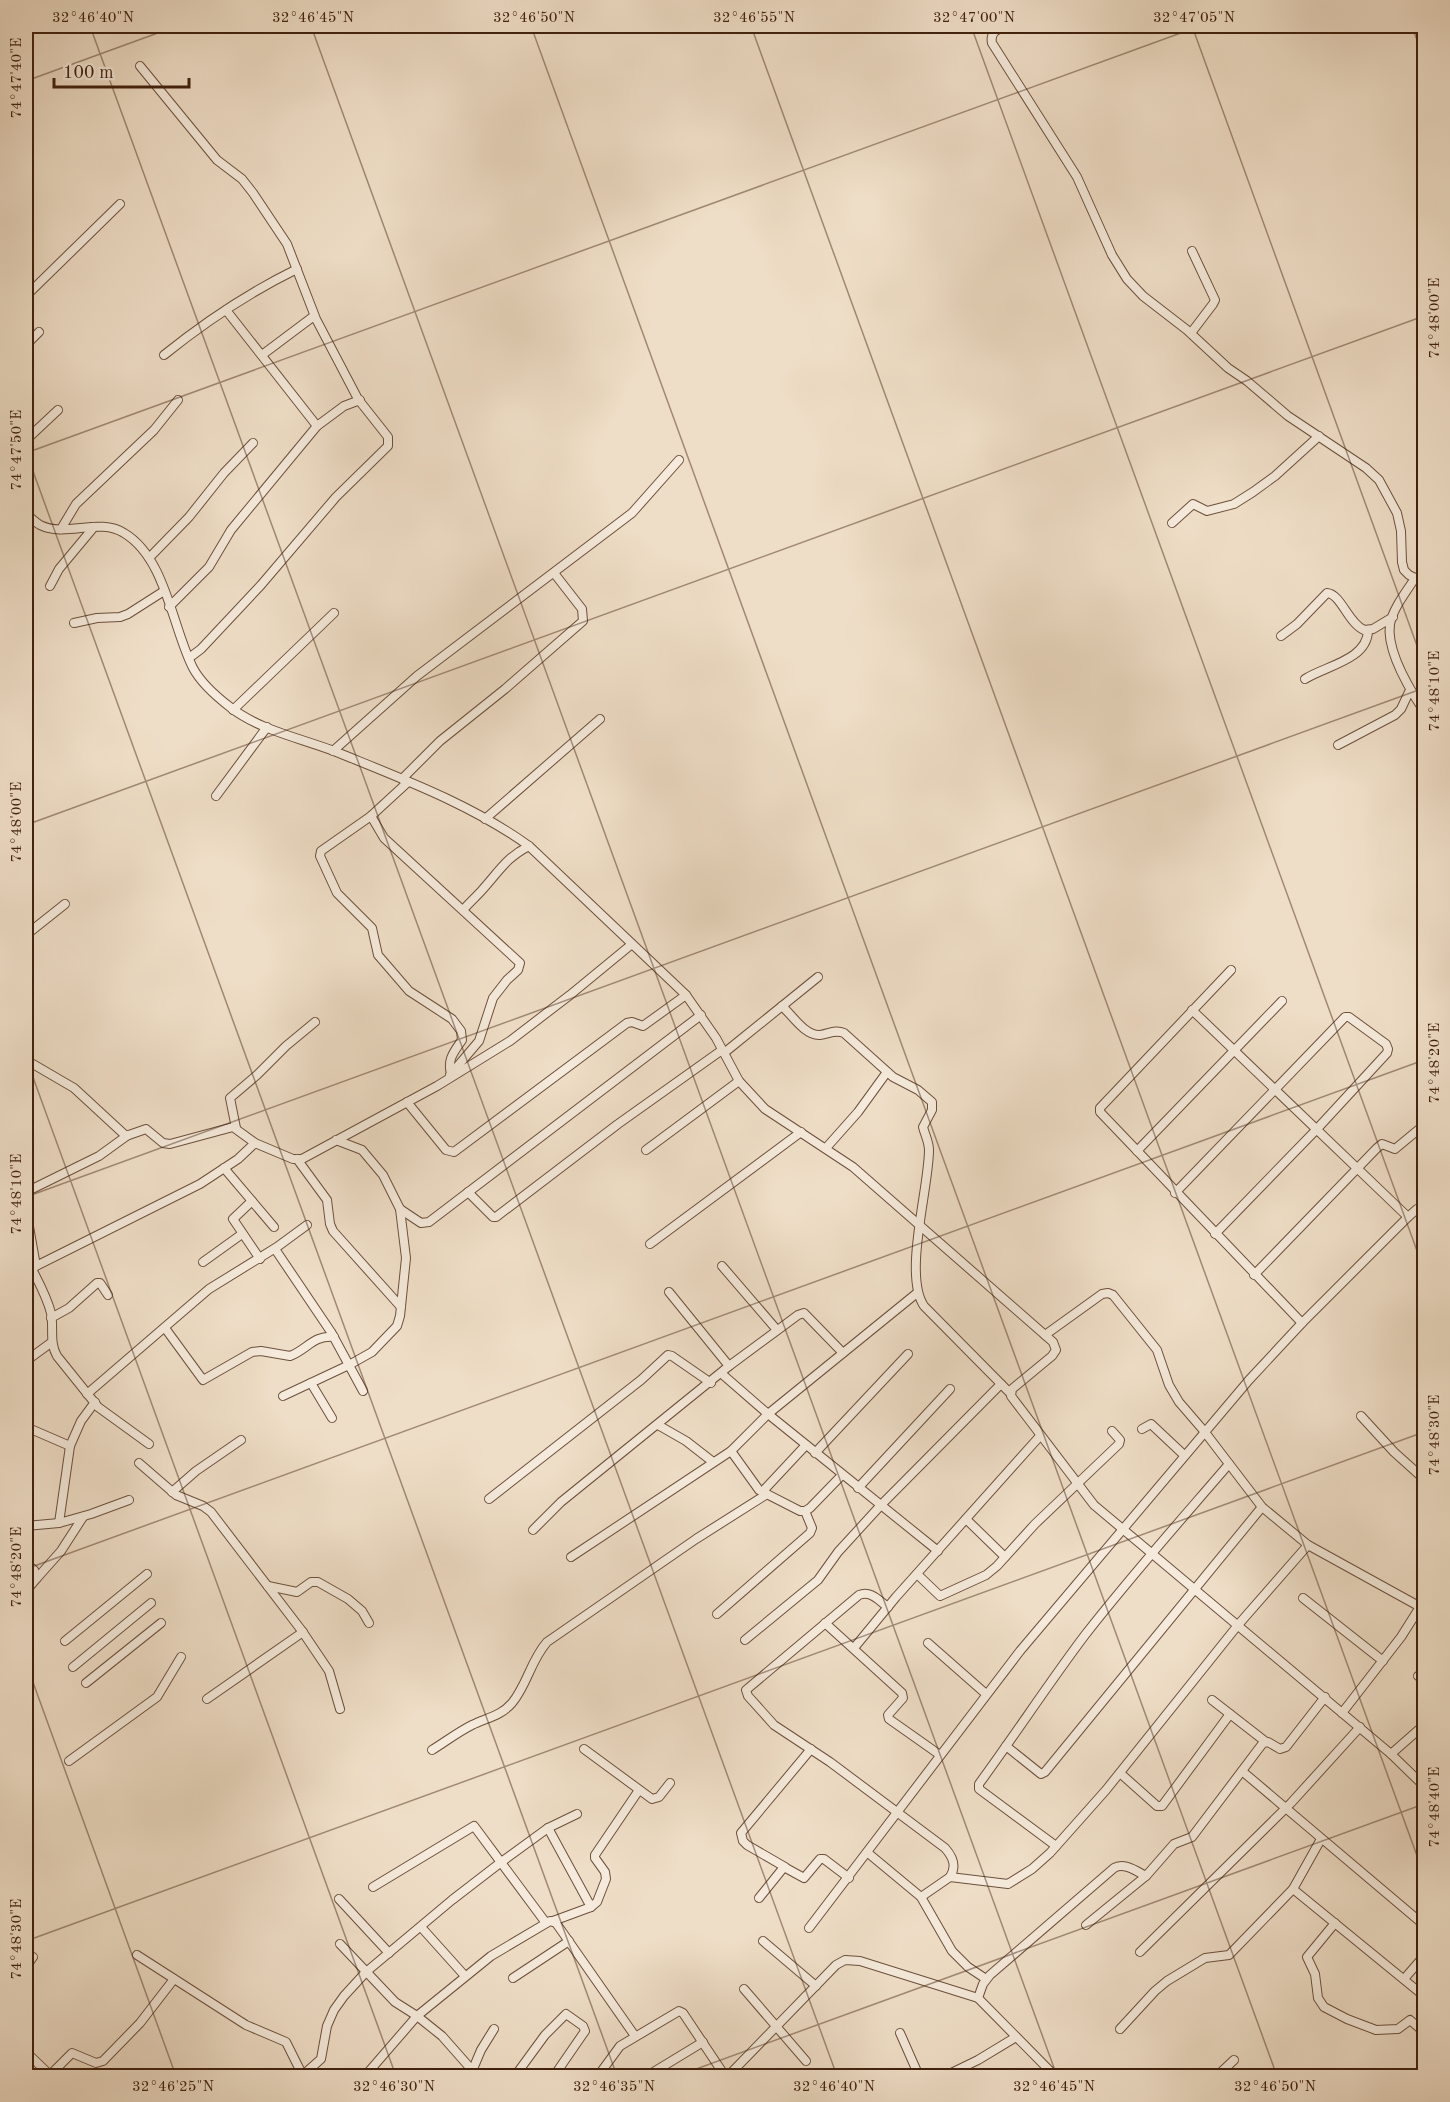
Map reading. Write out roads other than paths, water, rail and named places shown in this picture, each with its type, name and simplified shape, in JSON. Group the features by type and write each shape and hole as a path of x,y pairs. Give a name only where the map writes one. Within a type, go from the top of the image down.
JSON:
{"street":[{"path":"1004,26 993,33 992,43 1077,177 1112,255 1127,279 1143,296 1191,333 1228,368 1288,416 1366,468 1379,480 1397,513 1404,570 1409,576 1425,577"},
{"path":"140,66 218,160 242,179 253,193 287,244 314,316 360,400 388,437 388,446 336,497 261,585 201,649 189,658"},
{"path":"27,292 120,204"},
{"path":"1191,333 1215,300 1192,251"},
{"path":"164,355 226,310 271,281 297,269"},
{"path":"226,310 317,426"},
{"path":"261,355 314,316"},
{"path":"26,345 39,332"},
{"path":"61,529 76,504 154,430 178,400"},
{"path":"170,607 211,564 231,530 317,426 344,406 360,400"},
{"path":"26,440 58,410"},
{"path":"1172,523 1193,504 1207,511 1234,504 1275,476 1319,436"},
{"path":"149,558 189,517 253,443"},
{"path":"333,751 417,676 632,513 679,460"},
{"path":"26,514 40,525 61,529 115,528 126,533 139,545 149,558 164,591 194,670 209,688 233,710 267,727 405,781 511,832 529,846 686,995 701,1014 739,1081 765,1109 853,1167 1056,1347 1054,1353 1010,1393"},
{"path":"50,586 59,569 94,527"},
{"path":"451,1074 449,1061 462,1038 460,1028 452,1019 409,991 378,955 372,928 337,893 321,858 321,851 371,816 440,741 505,689 583,621 582,609 554,573"},
{"path":"1415,578 1390,624 1392,644 1402,674 1425,711"},
{"path":"74,623 97,618 120,617 164,591"},
{"path":"1281,636 1297,624 1327,593 1335,595 1352,621 1359,628 1368,631"},
{"path":"233,710 334,613"},
{"path":"1305,680 1356,652 1365,643 1368,631 1393,617"},
{"path":"1338,745 1395,715 1401,709 1410,690"},
{"path":"485,819 600,719"},
{"path":"216,796 267,727"},
{"path":"371,816 384,838 518,958 520,964 494,998 479,1041 445,1081"},
{"path":"463,910 510,857 529,846"},
{"path":"26,935 65,904"},
{"path":"297,1159 306,1157 445,1081 510,1041 632,944"},
{"path":"1231,970 1100,1108 1100,1114 1302,1323"},
{"path":"468,1192 496,1217 618,1124 723,1052 818,977"},
{"path":"407,1102 446,1150 454,1152 627,1023 632,1022 643,1026 686,995"},
{"path":"1137,1151 1281,1001"},
{"path":"782,1006 810,1032 820,1035 839,1030 844,1032 898,1081 918,1090 932,1102 932,1110 923,1127 929,1150 919,1225 917,1293 924,1306 1010,1393 1094,1505 1423,1782"},
{"path":"1192,1010 1408,1217"},
{"path":"400,1209 425,1224 433,1220 701,1014"},
{"path":"1175,1193 1345,1017 1349,1017 1386,1044 1387,1053 1316,1130 1215,1233"},
{"path":"236,1128 230,1098 315,1022"},
{"path":"26,1060 74,1088 125,1135 128,1135"},
{"path":"826,1148 858,1112 887,1072"},
{"path":"646,1150 739,1081"},
{"path":"1254,1275 1380,1145 1395,1149 1425,1125"},
{"path":"26,1192 99,1156 128,1135 146,1129 168,1144 229,1127 236,1128 255,1143 297,1159 327,1200 333,1230 401,1307"},
{"path":"650,1244 801,1132"},
{"path":"283,1396 372,1352 397,1326 401,1307 406,1258 400,1209 383,1175 367,1155 357,1146 336,1140"},
{"path":"31,1269 200,1184 238,1160 255,1143"},
{"path":"224,1168 274,1227"},
{"path":"252,1202 233,1219 260,1258"},
{"path":"809,1928 1020,1651 1204,1431 1302,1323 1408,1217 1417,1209 1425,1206"},
{"path":"26,1210 31,1269 47,1301 51,1317 52,1342 57,1356 94,1402 149,1444"},
{"path":"87,1394 209,1289 276,1249 307,1225"},
{"path":"203,1262 242,1234"},
{"path":"276,1249 334,1337 363,1391"},
{"path":"722,1266 777,1330"},
{"path":"51,1317 69,1308 98,1282 108,1295"},
{"path":"669,1292 729,1366"},
{"path":"572,1557 731,1451 768,1414 917,1293"},
{"path":"1045,1335 1102,1294 1113,1295 1131,1320 1154,1345 1179,1402 1262,1507 1308,1545 1422,1608 1342,1713"},
{"path":"532,1530 561,1502 711,1383 729,1366 798,1315 804,1313 843,1353"},
{"path":"165,1328 203,1380 252,1352 261,1351 290,1356 321,1337 334,1337"},
{"path":"26,1361 52,1342"},
{"path":"815,1453 908,1354"},
{"path":"489,1498 641,1380 668,1355 711,1383"},
{"path":"722,1374 815,1453 938,1551"},
{"path":"311,1383 332,1418"},
{"path":"745,1641 818,1580 838,1552 881,1505 1001,1384"},
{"path":"858,1488 950,1389"},
{"path":"59,1524 69,1446 81,1421 94,1402"},
{"path":"1361,1416 1394,1452 1425,1479"},
{"path":"1142,1429 1151,1424 1184,1455"},
{"path":"658,1425 686,1441 713,1462"},
{"path":"26,1427 69,1446"},
{"path":"917,1574 938,1595 943,1596 986,1575 1076,1483 1119,1444 1120,1440 1112,1431"},
{"path":"854,1648 1041,1436"},
{"path":"172,1492 196,1471 241,1440"},
{"path":"432,1750 474,1724 497,1715 511,1705 539,1652 547,1642 765,1492 806,1445"},
{"path":"731,1451 759,1490 800,1511 805,1511 842,1475"},
{"path":"139,1463 172,1492 211,1512 303,1632 329,1671 340,1709"},
{"path":"1056,1846 979,1789 979,1784 1084,1637 1229,1464"},
{"path":"26,1526 59,1524 129,1500"},
{"path":"1006,1746 1041,1774 1045,1772 1262,1507"},
{"path":"717,1614 810,1533 812,1528 805,1511"},
{"path":"26,1591 61,1551 83,1517"},
{"path":"966,1519 1005,1557"},
{"path":"950,1877 1008,1884 1032,1869 1056,1846 1120,1773 1238,1625 1308,1545"},
{"path":"26,1563 34,1570 37,1578"},
{"path":"65,1641 147,1574"},
{"path":"268,1586 297,1592 311,1582 318,1582 348,1599 362,1611 369,1623"},
{"path":"888,1607 871,1594 863,1593 746,1690 748,1696 774,1725 811,1749 945,1848 954,1864 953,1872 950,1877 921,1897"},
{"path":"1303,1598 1383,1661"},
{"path":"73,1667 151,1603"},
{"path":"86,1683 161,1623"},
{"path":"825,1623 903,1694 903,1698 888,1714 889,1719 940,1755"},
{"path":"207,1699 303,1632"},
{"path":"928,1643 986,1694"},
{"path":"69,1761 157,1697 181,1657"},
{"path":"1212,1700 1266,1742 1280,1749 1286,1747 1325,1698"},
{"path":"1120,1773 1157,1806 1162,1806 1230,1714"},
{"path":"1392,1754 1425,1725"},
{"path":"1140,1952 1286,1808 1360,1727"},
{"path":"1086,1925 1146,1876 1174,1844 1190,1839 1194,1835 1266,1742"},
{"path":"584,1749 652,1799 657,1799 670,1783"},
{"path":"811,1749 741,1833 747,1845 802,1879 818,1860 824,1859 849,1878"},
{"path":"1242,1771 1425,1925"},
{"path":"365,2076 417,2016 465,1976 506,1946 549,1922 591,1907 597,1902 606,1879 605,1872 595,1855 639,1790"},
{"path":"137,1955 246,2025 286,2042 303,2076 321,2059 327,2026 334,2010 366,1972 500,1863 548,1828 577,1814"},
{"path":"373,1887 474,1826 500,1863 549,1922 569,1941 635,2037"},
{"path":"548,1828 591,1907"},
{"path":"1120,2029 1155,1990 1167,1981 1205,1958 1228,1955 1293,1889 1321,1839"},
{"path":"868,1853 921,1897 952,1951 968,1967 986,1979"},
{"path":"978,1998 986,1979 1116,1866 1124,1866 1146,1876"},
{"path":"759,1898 785,1867"},
{"path":"1293,1889 1425,1996"},
{"path":"339,1899 389,1953"},
{"path":"1335,1923 1307,1957 1313,1970 1321,2004 1347,2019 1376,2031 1398,2029 1410,2020 1425,2032"},
{"path":"421,1926 465,1976"},
{"path":"513,1978 569,1941"},
{"path":"763,1941 816,1986"},
{"path":"340,1944 395,2002 442,2036 471,2073 494,2029"},
{"path":"1404,1979 1425,1956"},
{"path":"26,1966 33,1957"},
{"path":"598,2076 620,2046 675,2012 681,2011 723,2073 729,2076 840,1962 860,1960 978,1998 1055,2076"},
{"path":"26,2052 49,2076 72,2053 96,2063 104,2061 140,2023 174,1979"},
{"path":"744,1989 806,2061"},
{"path":"515,2076 545,2035 566,2014 585,2031 554,2076"},
{"path":"900,2033 919,2076"},
{"path":"945,2076 978,2060 1016,2037"},
{"path":"647,2076 703,2042"},
{"path":"1217,2076 1234,2060"}]}
